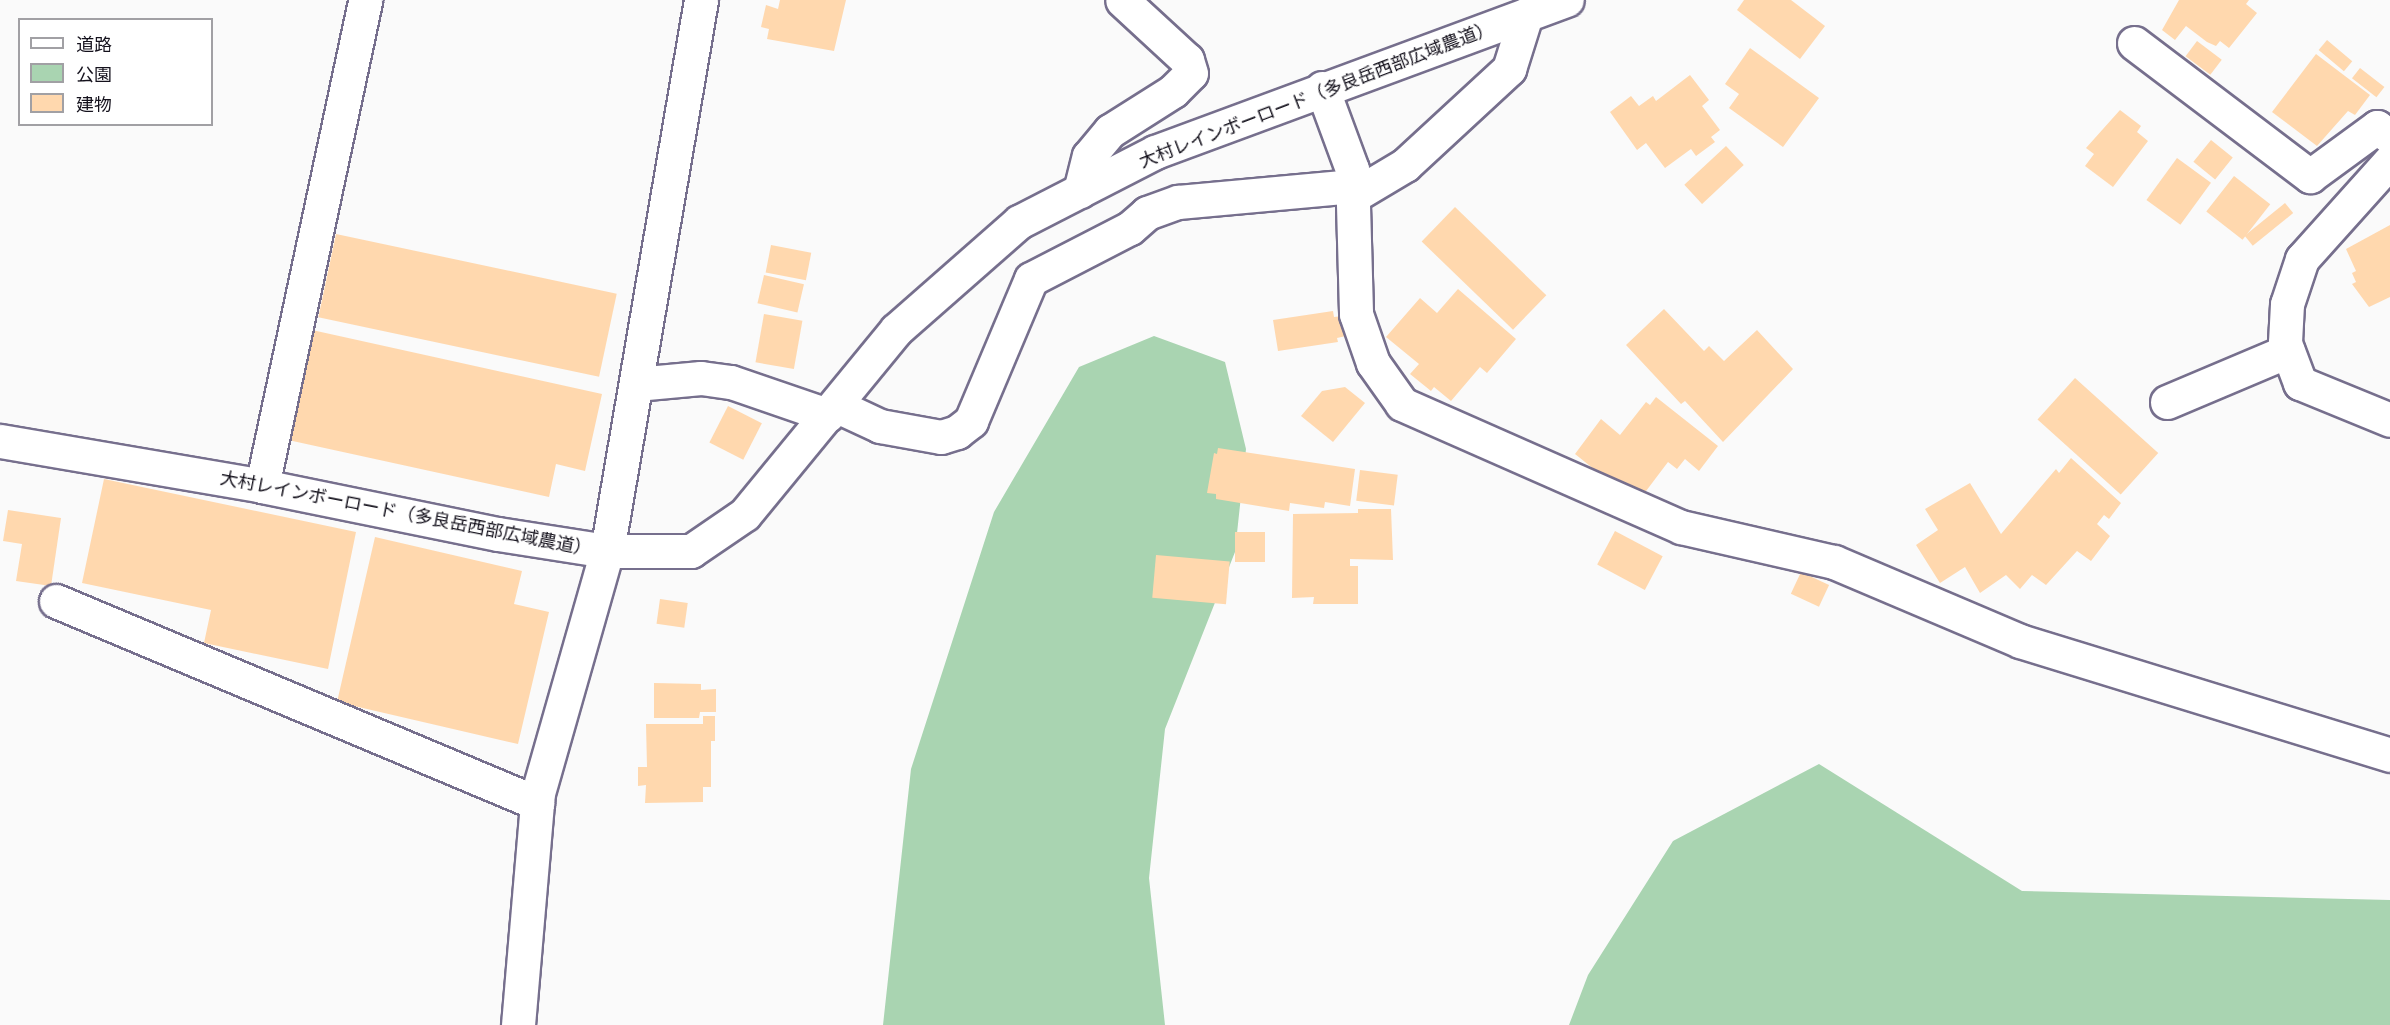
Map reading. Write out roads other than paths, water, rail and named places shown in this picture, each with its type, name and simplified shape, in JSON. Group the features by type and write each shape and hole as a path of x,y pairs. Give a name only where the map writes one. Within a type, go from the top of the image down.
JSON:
{"street":[{"path":"262,486 365,0"},
{"path":"518,1025 537,803 607,551 701,0"},
{"path":"1080,191 1089,156 1110,131 1173,91 1191,73 1187,60 1122,0"},
{"name":"大村レインボーロード（多良岳西部広域農道）","path":"0,441 262,486 498,534 607,551 691,551 745,514 896,330 1019,222 1155,152 1322,88 1567,0"},
{"path":"636,384 701,378 731,381 880,426 941,437 957,432 971,421 1031,279 1130,228 1147,213 1178,202 1353,191 1405,165 1509,69 1526,15"},
{"path":"2134,43 2310,176 2377,127 2390,137"},
{"path":"1322,88 1352,169 1356,314 1373,363 1402,404 1681,527 1834,562 2020,641 2390,755"},
{"path":"2390,161 2302,259 2287,304 2288,351 2300,383 2390,420"},
{"path":"2166,402 2288,351"},
{"path":"56,601 537,803"}]}
